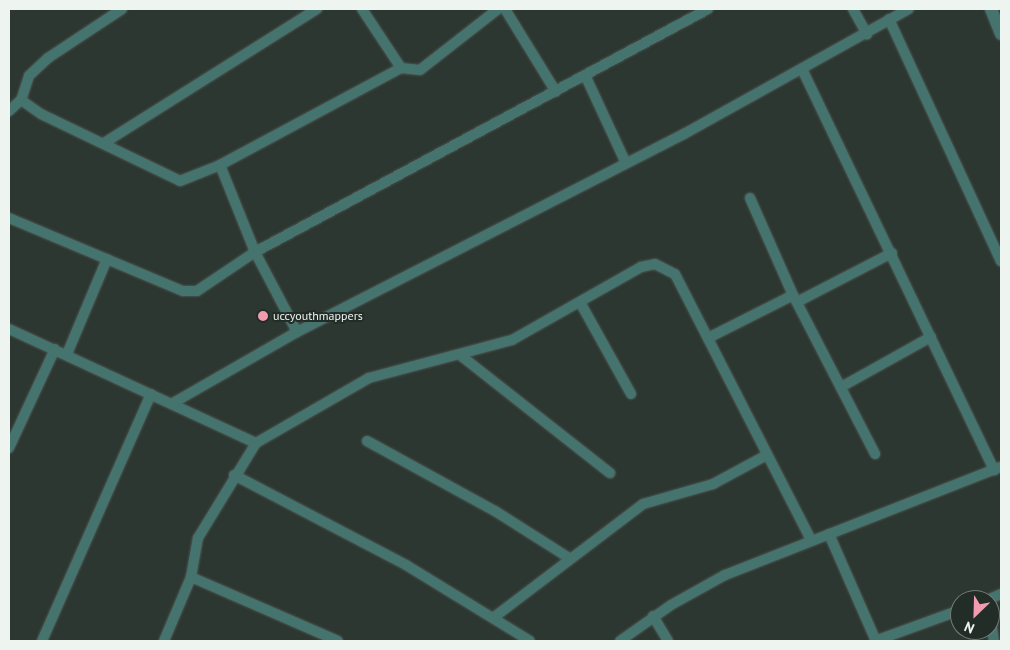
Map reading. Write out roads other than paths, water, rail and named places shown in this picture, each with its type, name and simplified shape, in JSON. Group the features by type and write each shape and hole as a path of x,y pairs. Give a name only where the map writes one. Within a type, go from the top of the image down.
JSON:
{"street":[{"path":"9,111 21,100 29,76 48,58 122,9"},
{"path":"104,144 317,9"},
{"path":"362,9 402,68"},
{"path":"21,100 104,144 180,181 220,165 402,68 420,70 498,9"},
{"path":"505,9 556,92"},
{"path":"9,218 190,292 254,252 708,9"},
{"path":"852,9 866,34"},
{"path":"173,404 297,332 802,69 908,9"},
{"path":"991,9 1001,34"},
{"path":"890,19 1001,261"},
{"path":"620,641 653,616 725,575 998,468 931,336 802,69"},
{"path":"585,76 625,161"},
{"path":"220,165 254,252 297,332"},
{"path":"750,198 795,299 875,454"},
{"path":"708,338 892,253"},
{"path":"67,354 107,259"},
{"path":"164,641 192,577 198,538 234,475 256,443 369,378 512,340 582,304 641,267 655,264 675,274 765,456 811,540"},
{"path":"582,304 631,394"},
{"path":"9,328 256,443"},
{"path":"842,387 931,336"},
{"path":"9,448 11,435 55,349"},
{"path":"460,355 610,473"},
{"path":"42,641 151,394"},
{"path":"367,441 495,511 569,558"},
{"path":"493,618 569,558 643,504 713,484 765,456"},
{"path":"234,475 406,565 530,641"},
{"path":"830,534 876,641 887,640 950,614"},
{"path":"192,577 338,641"},
{"path":"653,616 668,641"}],"place":[{"name":"uccyouthmappers","path":"263,316"}]}
